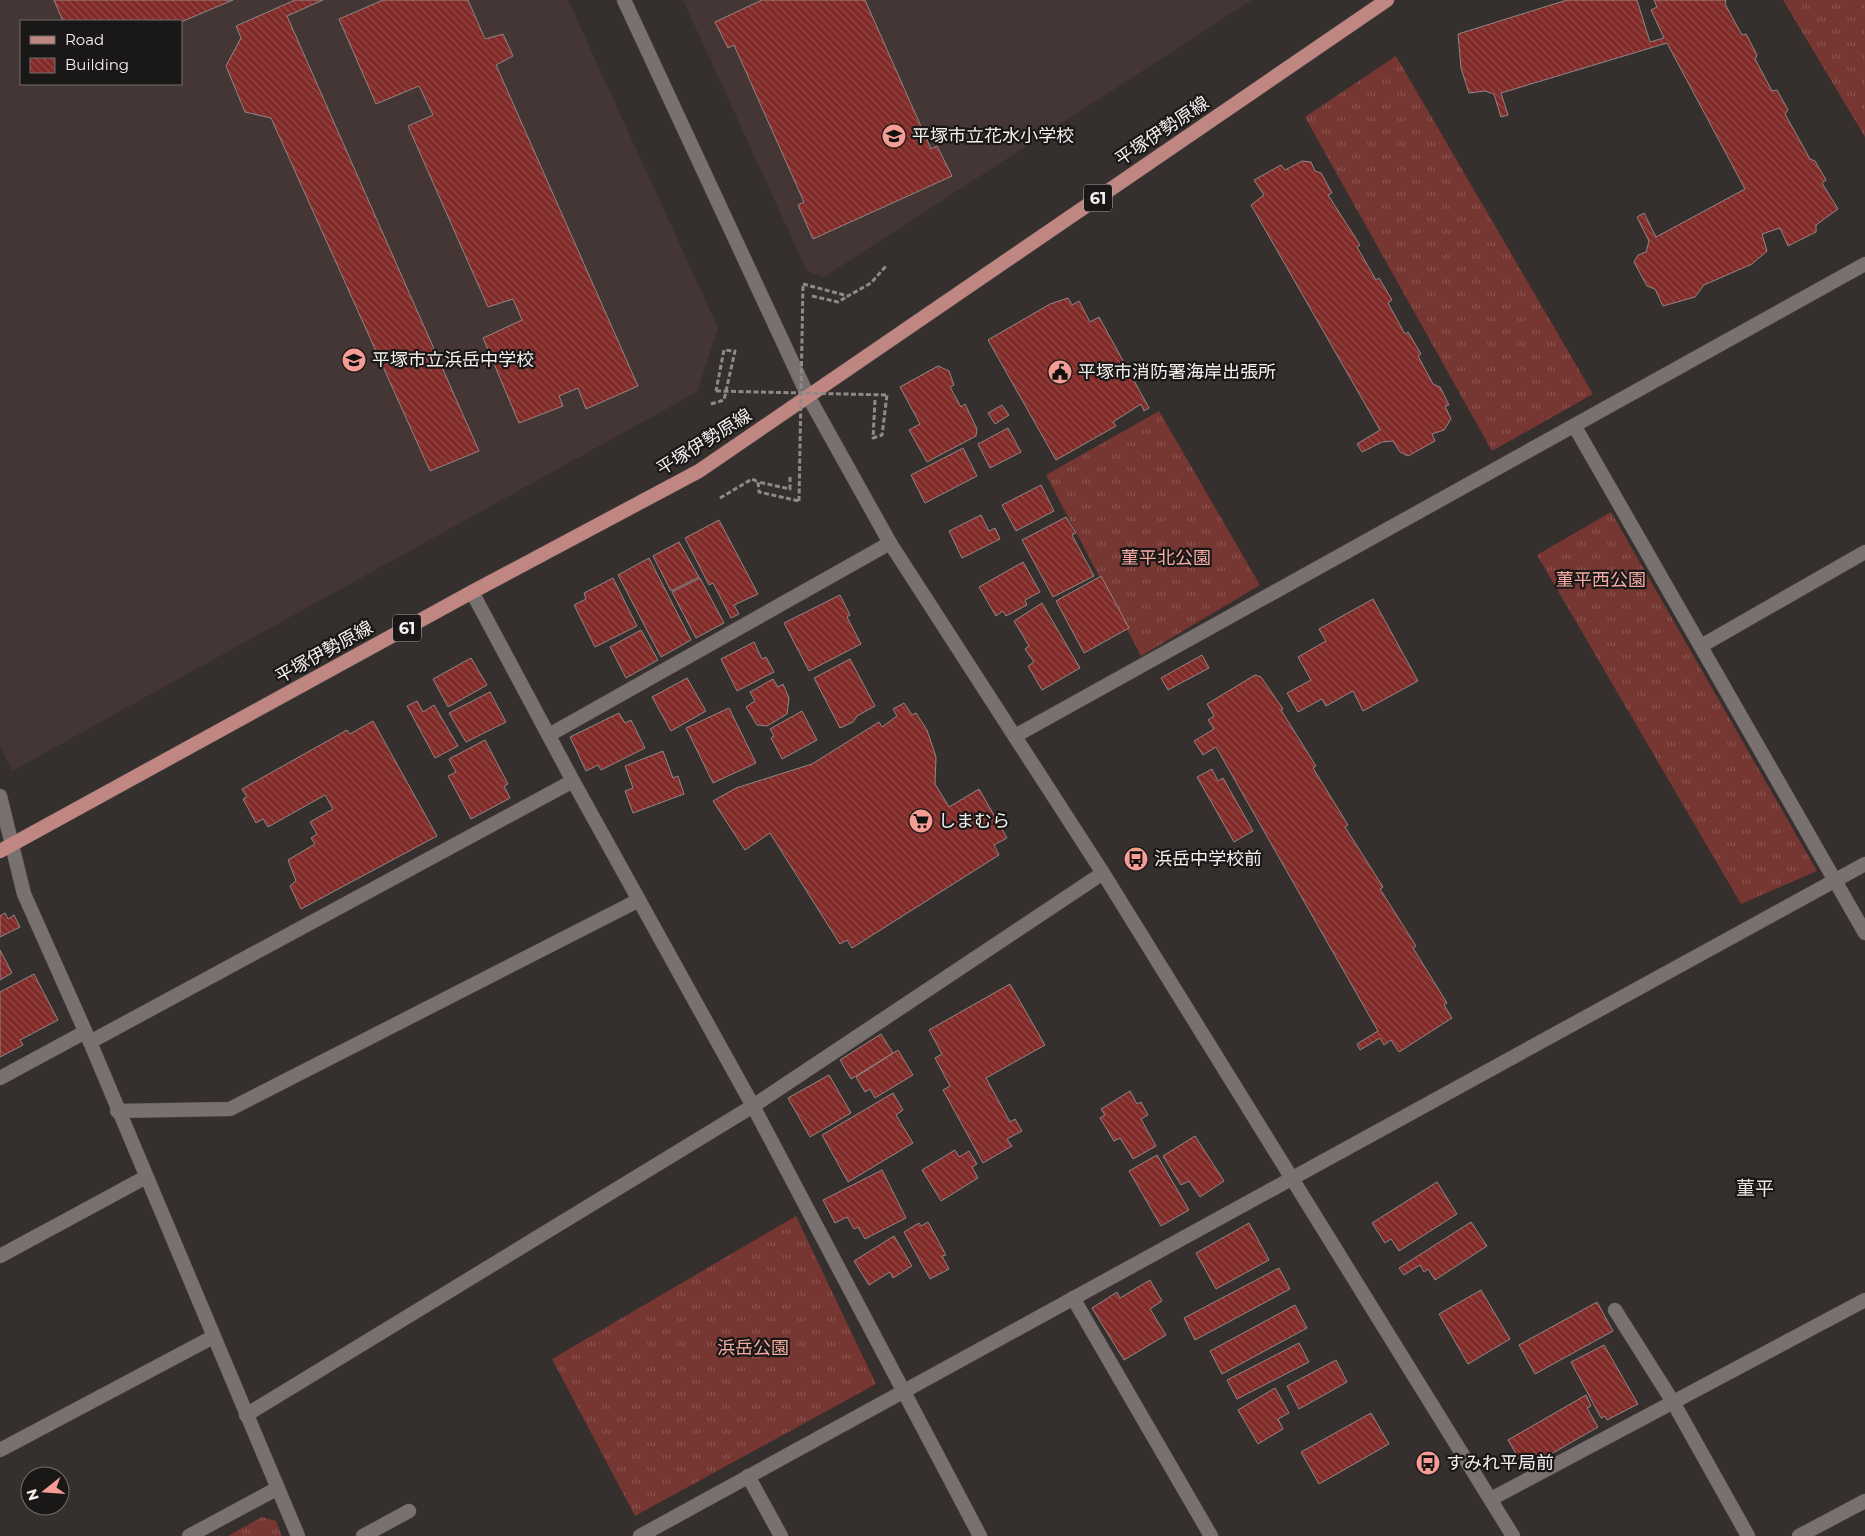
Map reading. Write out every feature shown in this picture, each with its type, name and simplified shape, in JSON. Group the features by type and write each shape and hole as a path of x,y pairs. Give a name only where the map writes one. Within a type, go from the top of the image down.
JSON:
{"main road":[{"name":"平塚伊勢原線","path":"0,851 472,592 699,471 804,395 1387,0"}],"street":[{"path":"624,0 804,395 890,543 1103,873 1513,1536"},
{"path":"1015,736 1575,427 1865,264"},
{"path":"1575,427 1865,933"},
{"path":"549,735 890,543"},
{"path":"1701,646 1865,552"},
{"path":"472,592 573,781 753,1106 980,1536"},
{"path":"0,1078 87,1037 573,781"},
{"path":"0,796 24,894 87,1037 298,1536"},
{"path":"640,1536 1865,864"},
{"path":"246,1415 753,1106 1103,873"},
{"path":"117,1111 230,1109 639,900"},
{"path":"0,1256 146,1177"},
{"path":"1073,1298 1211,1536"},
{"path":"1491,1499 1865,1300"},
{"path":"1615,1310 1673,1402 1748,1536"},
{"path":"0,1450 213,1337"},
{"path":"748,1476 781,1536"},
{"path":"189,1536 278,1488"},
{"path":"1799,1536 1865,1501"},
{"path":"363,1536 408,1511"}],"path":[{"path":"812,296 838,302 871,283 886,266"},
{"path":"758,482 759,492 799,502 804,395 802,284 848,296"},
{"path":"711,404 724,400 735,351 724,350 716,391 804,395 887,394 882,435 873,438 875,400"},
{"path":"720,498 752,480 790,489 790,477"}],"shaded area":[{"name":"平塚市立浜岳中学校","path":"0,0 568,0 718,328 697,392 12,771 0,746"},
{"name":"平塚市立花水小学校","path":"683,0 1252,0 824,277 807,271"}],"green space":[{"path":"1783,0 1865,0 1865,137"},
{"path":"1396,56 1593,394 1492,451 1305,117"},
{"name":"菫平北公園","path":"1159,411 1260,585 1141,656 1046,475"},
{"name":"菫平西公園","path":"1611,512 1817,871 1741,904 1537,555"},
{"name":"浜岳公園","path":"796,1216 876,1384 635,1516 552,1359"},
{"path":"262,1517 276,1521 282,1536 228,1536"}],"building":[{"path":"54,0 233,0 182,22 182,20 63,20"},
{"path":"295,0 323,0 287,16 479,451 430,471 271,118 245,112 226,66 241,38 236,26"},
{"path":"383,0 468,0 485,39 503,34 513,56 496,65 638,386 586,409 578,388 559,396 563,406 519,423 483,338 522,320 513,299 488,307 408,126 433,115 419,86 376,104 339,19"},
{"path":"762,0 865,0 931,149 937,146 952,176 813,239 798,205 804,202 734,45 728,48 715,22"},
{"path":"1567,0 1637,0 1650,42 1664,38 1651,10 1657,7 1654,0 1726,0 1725,4 1742,35 1746,34 1757,55 1755,59 1772,91 1777,90 1788,110 1785,114 1810,159 1815,161 1826,180 1822,183 1838,209 1816,225 1816,232 1788,246 1780,228 1762,234 1767,251 1752,264 1704,285 1695,297 1663,306 1655,289 1647,286 1634,262 1638,255 1646,252 1649,241 1637,217 1644,213 1656,237 1745,189 1667,43 1501,93 1508,115 1501,117 1494,94 1485,91 1469,93 1461,68 1458,34"},
{"path":"1302,161 1311,162 1315,171 1321,173 1332,193 1328,195 1360,245 1357,247 1376,280 1379,278 1392,300 1388,303 1405,334 1408,332 1421,354 1418,356 1433,384 1440,387 1449,405 1445,406 1451,419 1444,430 1432,434 1435,441 1408,456 1400,452 1393,441 1382,442 1362,452 1357,444 1380,430 1251,205 1264,195 1254,180 1281,165 1285,170"},
{"path":"1068,298 1072,305 1079,301 1090,322 1099,317 1149,408 1144,411 1141,404 1113,422 1116,426 1056,460 988,340 1050,304"},
{"path":"938,366 949,371 954,385 950,387 961,407 965,404 977,429 976,436 927,462 909,430 920,424 900,387"},
{"path":"1002,405 1009,415 995,424 988,413"},
{"path":"1008,428 1021,452 990,468 978,444"},
{"path":"963,448 977,476 925,503 911,475"},
{"path":"1041,485 1054,511 1016,531 1002,505"},
{"path":"981,515 989,531 995,528 1000,539 962,558 949,531"},
{"path":"1066,517 1076,533 1072,535 1094,576 1053,597 1022,540"},
{"path":"719,520 758,594 734,605 739,614 731,618 713,583 709,585 685,538"},
{"path":"679,542 699,577 671,591 653,556"},
{"path":"649,558 691,640 661,657 618,575"},
{"path":"1023,562 1040,592 1025,600 1027,605 1006,616 1003,611 996,616 979,587"},
{"path":"1101,576 1129,628 1084,653 1056,601"},
{"path":"613,578 637,626 595,647 574,605 586,599 584,593"},
{"path":"700,578 724,623 696,638 672,592"},
{"path":"840,595 850,615 847,617 861,644 809,671 784,623"},
{"path":"1373,599 1418,681 1363,711 1353,691 1326,706 1322,699 1298,712 1287,693 1311,680 1298,657 1326,641 1319,629"},
{"path":"1042,603 1080,668 1042,690 1028,666 1034,662 1025,649 1029,646 1014,621"},
{"path":"641,630 658,660 626,678 610,647"},
{"path":"754,642 762,659 766,657 774,672 737,691 721,659"},
{"path":"1202,655 1209,668 1168,690 1161,678"},
{"path":"471,658 487,685 448,707 433,679"},
{"path":"850,659 875,706 857,716 853,722 840,728 814,678"},
{"path":"1255,675 1261,677 1283,709 1281,710 1316,766 1313,768 1348,825 1345,827 1383,887 1380,889 1416,946 1413,948 1447,1003 1444,1005 1452,1018 1399,1052 1391,1040 1384,1045 1380,1038 1360,1050 1357,1044 1378,1031 1216,747 1203,755 1194,741 1214,729 1208,720 1214,716 1207,704"},
{"path":"687,678 706,711 671,731 652,697"},
{"path":"773,679 778,687 783,684 789,698 787,714 767,726 757,725 746,707 755,701 750,692"},
{"path":"490,692 506,722 466,742 449,713"},
{"path":"417,701 423,712 434,705 458,746 435,758 407,706"},
{"path":"904,703 912,715 916,713 927,730 936,757 935,784 949,807 979,789 1007,838 994,845 999,855 852,948 847,940 840,944 770,833 745,850 713,801 736,788 812,764 879,722 882,727 897,716 893,709"},
{"path":"729,708 756,763 713,783 686,728"},
{"path":"802,711 817,740 782,759 771,738 774,736 770,729"},
{"path":"619,713 625,723 631,720 645,748 601,770 598,765 586,771 570,737"},
{"path":"373,721 437,836 301,909 290,886 296,881 288,860 315,844 311,838 317,834 310,822 333,809 325,795 268,827 263,819 256,823 243,799 247,797 242,789 347,730 350,734"},
{"path":"485,740 508,784 504,786 510,798 471,819 448,776 456,772 449,759"},
{"path":"663,751 673,778 678,776 684,794 633,813 625,791 633,788 625,766"},
{"path":"1212,769 1218,781 1223,778 1253,831 1234,842 1197,777"},
{"path":"5,913 8,919 14,915 20,927 0,937 0,916"},
{"path":"0,950 12,973 0,980"},
{"path":"34,974 58,1020 20,1040 23,1045 0,1057 0,992"},
{"path":"1010,984 1045,1045 986,1078 1010,1122 1015,1119 1022,1131 1007,1139 1012,1146 983,1163 943,1090 950,1086 935,1058 942,1054 929,1030"},
{"path":"881,1034 893,1053 851,1079 840,1060"},
{"path":"898,1050 913,1075 875,1098 870,1089 865,1092 856,1077"},
{"path":"829,1075 851,1113 810,1137 788,1098"},
{"path":"1130,1091 1137,1104 1141,1102 1148,1115 1141,1119 1156,1146 1133,1159 1120,1138 1114,1141 1100,1118 1105,1115 1101,1109"},
{"path":"893,1093 903,1110 896,1115 913,1143 848,1182 822,1135"},
{"path":"1195,1136 1224,1181 1200,1197 1189,1181 1181,1185 1163,1156"},
{"path":"955,1150 959,1157 969,1151 977,1164 972,1167 978,1178 941,1201 922,1170"},
{"path":"1157,1155 1189,1210 1161,1226 1129,1171"},
{"path":"882,1170 906,1218 865,1239 858,1227 854,1229 847,1217 835,1223 823,1200"},
{"path":"1437,1182 1457,1214 1399,1251 1391,1239 1385,1243 1372,1223"},
{"path":"928,1222 946,1255 942,1256 949,1269 930,1279 904,1232 919,1223 921,1226"},
{"path":"1471,1222 1487,1246 1435,1280 1428,1269 1424,1272 1420,1265 1404,1275 1399,1268"},
{"path":"1249,1223 1269,1260 1216,1289 1196,1253"},
{"path":"894,1236 912,1266 893,1278 890,1272 869,1285 854,1261"},
{"path":"1279,1268 1290,1289 1195,1340 1184,1318"},
{"path":"1150,1280 1162,1301 1150,1309 1166,1335 1124,1360 1092,1308 1117,1292 1120,1298"},
{"path":"1481,1290 1510,1339 1468,1364 1439,1314"},
{"path":"1597,1302 1613,1331 1535,1374 1519,1345"},
{"path":"1295,1305 1307,1328 1222,1374 1210,1351"},
{"path":"1299,1343 1309,1362 1237,1399 1227,1380"},
{"path":"1604,1345 1638,1404 1607,1420 1605,1416 1601,1418 1571,1362"},
{"path":"1336,1360 1347,1382 1299,1409 1287,1386"},
{"path":"1275,1388 1289,1413 1278,1419 1283,1429 1258,1444 1238,1410"},
{"path":"1586,1395 1591,1406 1587,1408 1598,1427 1525,1469 1508,1440"},
{"path":"1371,1413 1389,1444 1319,1484 1301,1452"}],"place":[{"name":"平塚市立花水小学校","path":"894,136"},
{"name":"平塚市立浜岳中学校","path":"354,360"},
{"name":"平塚市消防署海岸出張所","path":"1060,372"},
{"name":"しまむら","path":"921,821"},
{"name":"浜岳中学校前","path":"1136,859"},
{"name":"すみれ平局前","path":"1428,1463"}],"district":[{"name":"菫平","path":"1755,1188"}]}
